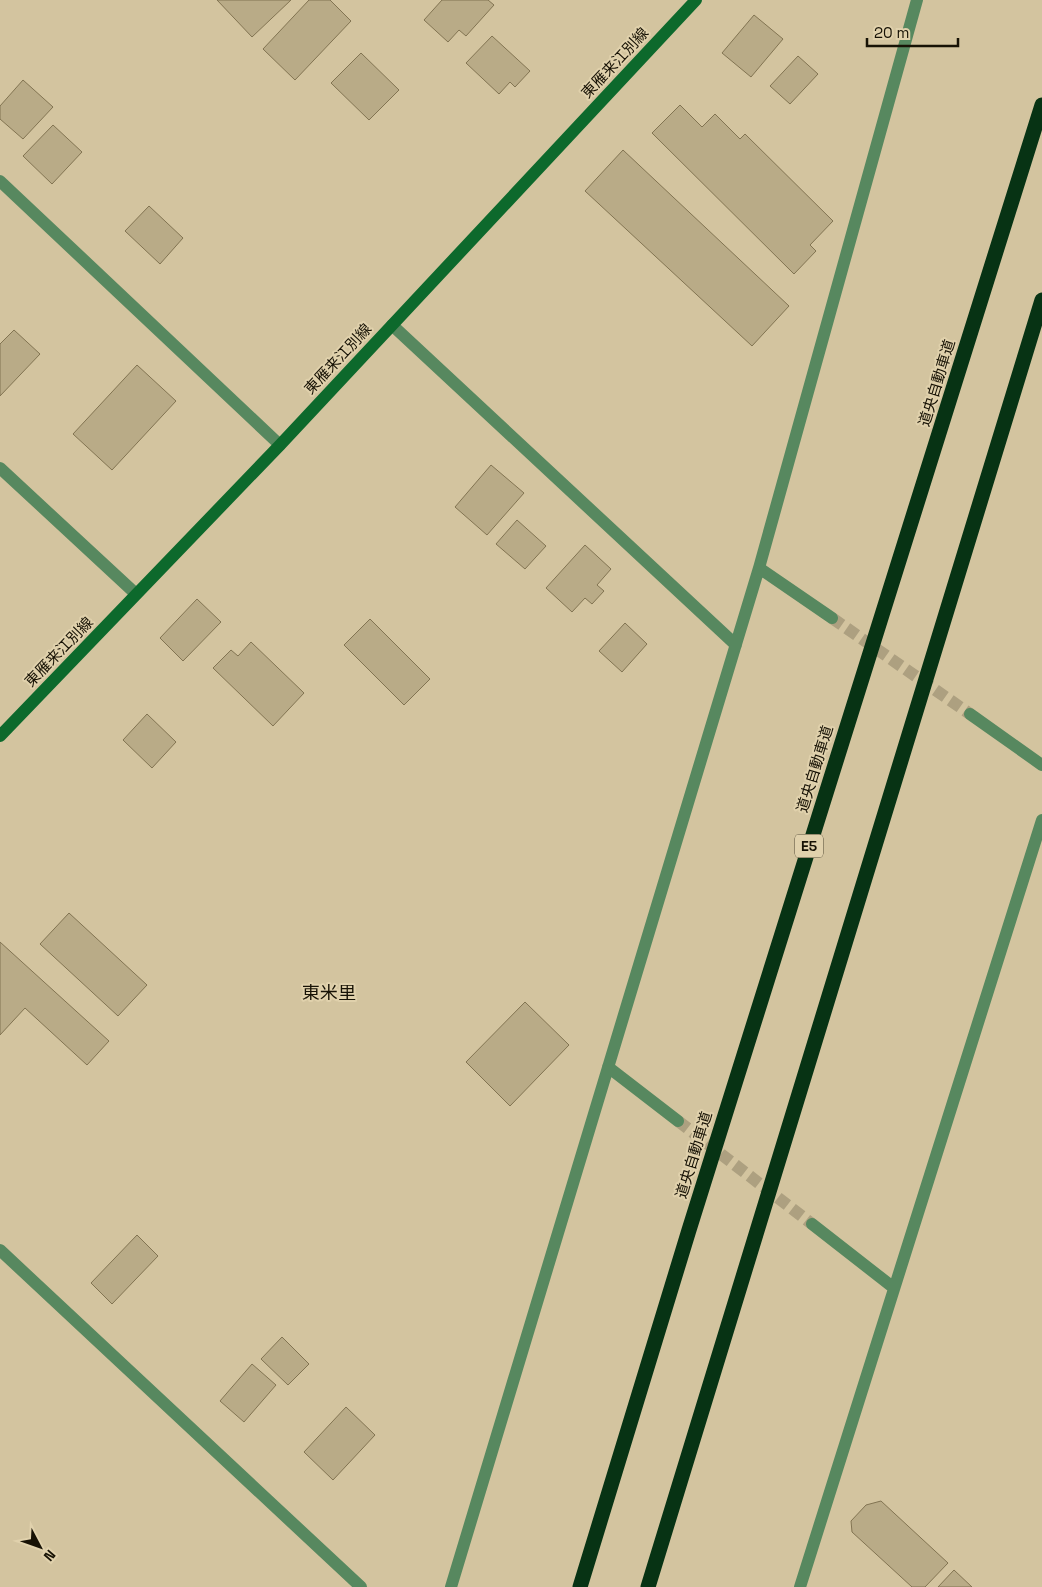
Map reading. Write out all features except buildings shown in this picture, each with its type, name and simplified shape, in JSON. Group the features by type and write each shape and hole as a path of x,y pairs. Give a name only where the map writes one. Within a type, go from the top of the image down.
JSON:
{"highway":[{"name":"道央自動車道","path":"580,1587 692,1220 1042,106"},
{"path":"648,1587 1042,300"}],"main road":[{"name":"東雁来江別線","path":"0,736 280,445 696,0"}],"street":[{"path":"451,1587 759,568 917,0"},
{"path":"0,181 280,445"},
{"path":"392,325 736,645"},
{"path":"0,468 136,594"},
{"path":"759,568 832,618"},
{"path":"970,714 1042,765"},
{"path":"800,1587 1042,820"},
{"path":"608,1067 678,1121"},
{"path":"812,1224 894,1288"},
{"path":"0,1250 361,1587"}],"tunnel":[{"path":"832,618 970,714"},
{"path":"678,1121 812,1224"}],"district":[{"name":"東米里","path":"329,993"}]}
